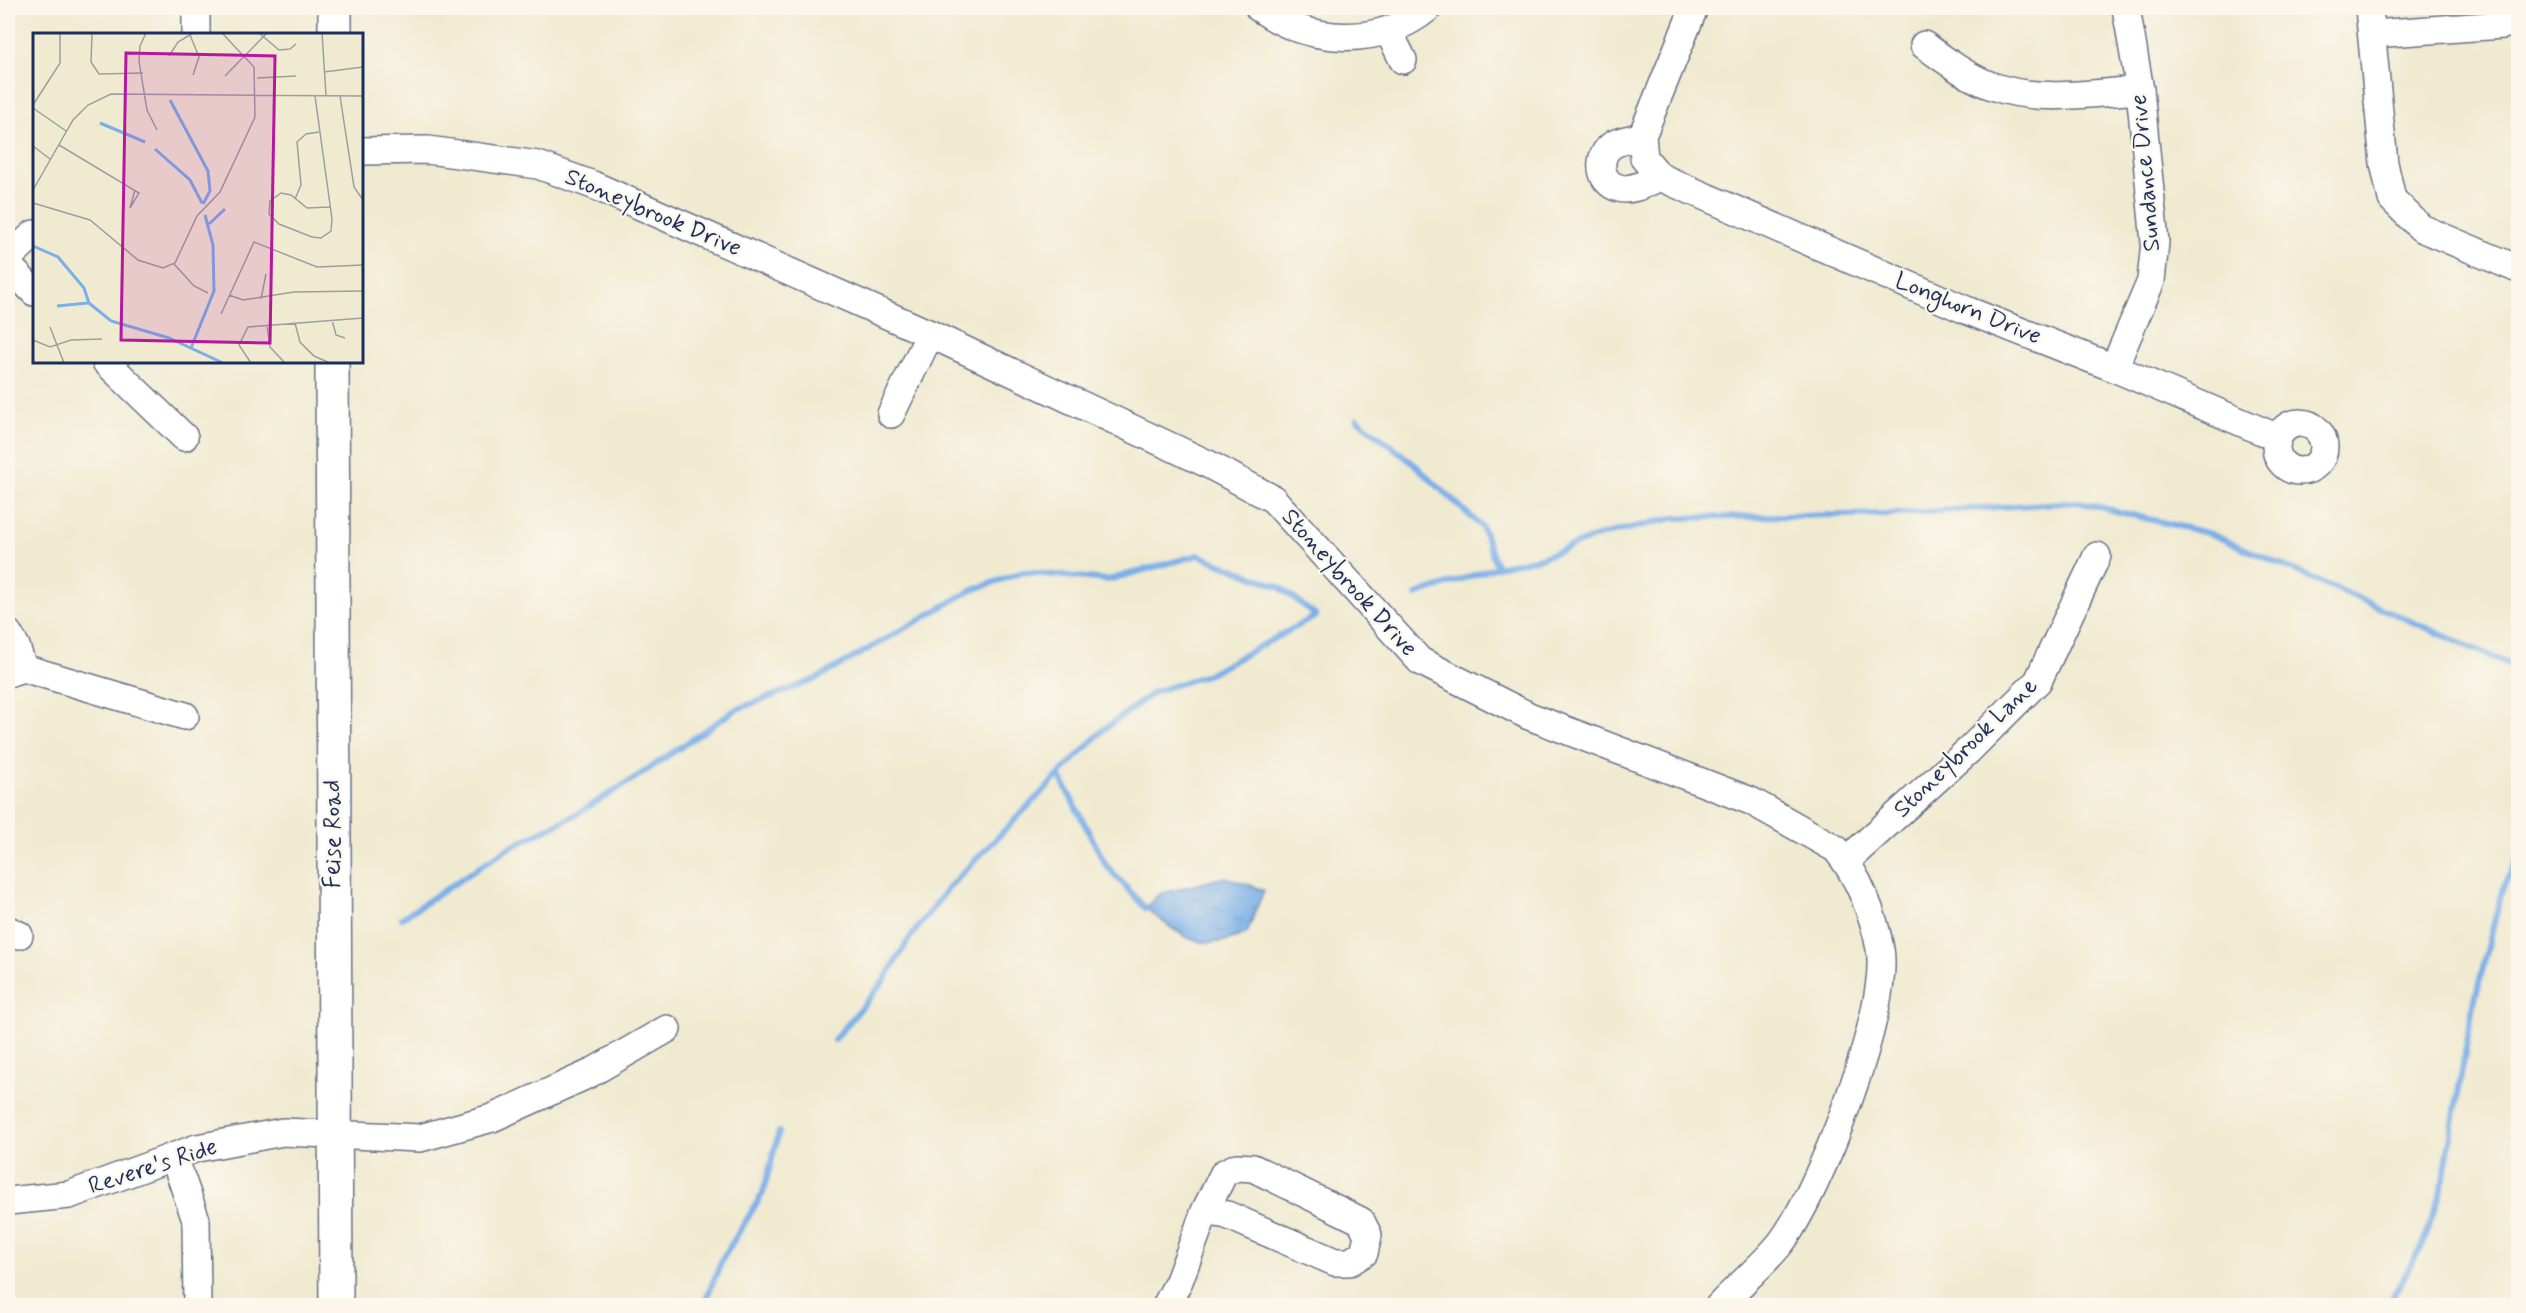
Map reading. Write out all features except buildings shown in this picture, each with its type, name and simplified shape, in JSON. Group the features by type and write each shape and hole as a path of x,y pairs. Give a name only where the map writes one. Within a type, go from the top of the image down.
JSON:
{"main road":[{"path":"335,8 335,33"},
{"name":"Feise Road","path":"333,363 336,1305"}],"street":[{"path":"196,8 196,33"},
{"path":"1259,8 1280,23 1343,38 1389,32 1414,20 1428,8"},
{"path":"1642,136 1614,144 1608,149 1601,164 1602,172 1612,185 1619,188 1635,187 1660,177 1644,158 1641,146 1642,136 1694,8"},
{"name":"Sundance Drive","path":"2114,368 2151,281 2153,262 2153,206 2140,90 2126,8"},
{"path":"2518,17 2503,25 2370,21 2384,163 2392,199 2421,228 2518,269"},
{"path":"1389,32 1403,60"},
{"path":"1924,45 1958,70 2002,88 2042,96 2140,90"},
{"name":"Stoneybrook Drive","path":"363,151 428,150 538,165 593,185 930,334 1208,464 1274,499 1420,661 1529,716 1751,801 1836,849 1846,861 1862,890 1881,950 1877,1000 1866,1051 1818,1175 1797,1217 1780,1244 1719,1305"},
{"name":"Longhorn Drive","path":"1660,177 1965,310 2114,368 2278,438"},
{"path":"8,258 33,235"},
{"path":"8,265 33,291"},
{"path":"891,414 930,334"},
{"path":"107,363 184,437"},
{"name":"Stoneybrook Lane","path":"1846,861 1969,750 2038,681 2097,556"},
{"path":"8,633 16,646 15,670 185,716"},
{"name":"Revere's Ride","path":"8,1201 69,1195 197,1148 283,1132 420,1138 492,1118 589,1074 667,1029"},
{"path":"174,1157 196,1220 197,1305"},
{"path":"1166,1305 1179,1281 1205,1211 1224,1173 1237,1167 1253,1168 1360,1221 1368,1235 1364,1253 1350,1262 1335,1262 1227,1215 1205,1211"}],"water":[{"path":"1225,877 1264,890 1247,933 1216,942 1192,940 1145,908 1159,894"}],"waterway":[{"path":"1357,419 1414,464 1482,527 1497,567"},
{"path":"1416,595 1497,567 1540,558 1601,535 1673,518 1892,514 2078,502 2211,534 2518,668"},
{"path":"402,918 507,849 577,814 638,776 735,710 816,679 970,591 1023,572 1108,580 1198,555 1280,587 1316,616 1209,674 1154,692 1103,730 949,887 909,939 883,982 834,1040"},
{"path":"1060,777 1106,865 1145,908"},
{"path":"2388,1306 2423,1243 2442,1188 2472,1011 2503,887 2518,859"},
{"path":"703,1306 723,1258 763,1193 779,1132"}]}
